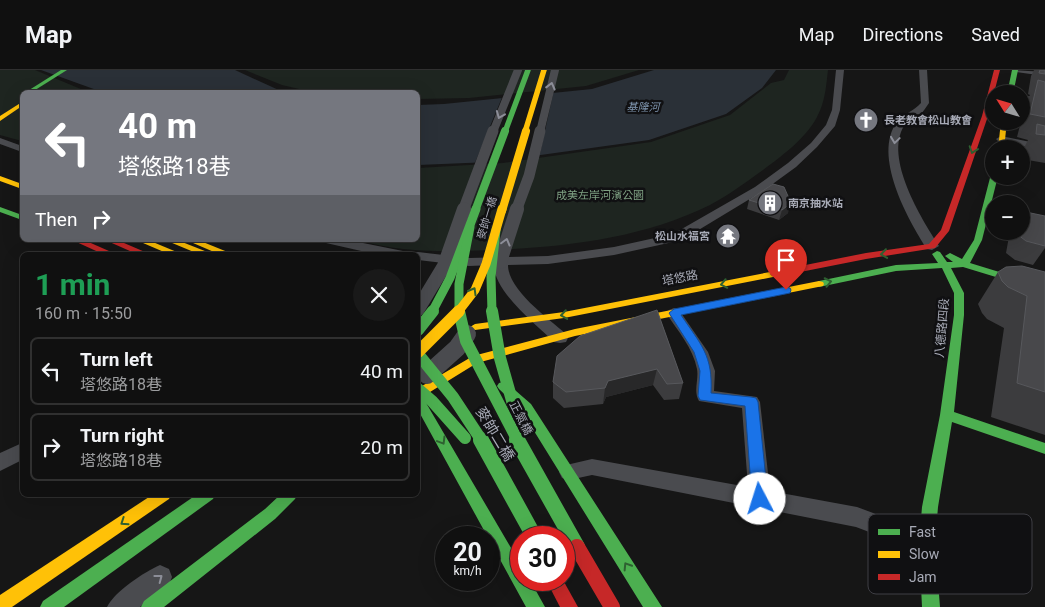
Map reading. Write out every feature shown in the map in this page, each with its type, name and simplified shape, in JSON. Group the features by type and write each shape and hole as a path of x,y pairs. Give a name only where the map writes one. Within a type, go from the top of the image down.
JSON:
{"main road":[{"path":"32,90 64,70"},
{"path":"43,90 73,70"},
{"name":"麥帥一橋","path":"470,227 528,70"},
{"name":"麥帥一橋","path":"420,327 432,312 450,278 528,70"},
{"name":"麥帥一橋","path":"496,230 544,70"},
{"name":"麥帥一橋","path":"420,351 456,315 474,290 486,264 544,70"},
{"path":"997,70 985,116 945,231 932,246 964,264 1045,289"},
{"path":"1012,85 1015,70"},
{"path":"1,113 20,99"},
{"path":"1,113 20,105"},
{"path":"0,176 20,181"},
{"path":"0,176 20,186"},
{"path":"964,264 978,240 992,185"},
{"path":"0,187 20,195"},
{"path":"0,197 20,205"},
{"path":"0,209 20,217"},
{"name":"正氣橋","path":"470,227 457,282 461,324 466,341 536,476 612,607"},
{"name":"正氣橋","path":"496,230 490,264 490,307 500,366 521,427 559,510 612,607"},
{"path":"81,242 106,252"},
{"path":"114,242 139,252"},
{"path":"145,242 171,252"},
{"path":"174,242 202,252"},
{"path":"195,242 222,252"},
{"name":"八德路四段","path":"929,514 947,415 959,315 959,293 946,266 932,246"},
{"name":"塔悠路","path":"433,332 564,315 866,256 932,246"},
{"path":"420,395 442,378 472,360 560,338 896,268 964,264"},
{"name":"塔悠路","path":"420,327 433,332 472,360 526,407 653,607"},
{"path":"420,330 433,332"},
{"path":"420,339 433,332"},
{"name":"麥帥二橋","path":"420,355 450,390 484,440 528,526"},
{"path":"472,360 497,422 554,526"},
{"name":"麥帥二橋","path":"420,390 474,448 526,526"},
{"path":"420,401 536,607"},
{"path":"947,415 1045,449"},
{"path":"0,605 161,497"},
{"path":"49,607 205,497"},
{"path":"61,607 217,497"},
{"path":"150,607 270,514 288,497"},
{"path":"575,563 599,607"},
{"path":"562,591 570,607"},
{"name":"八德路四段","path":"930,594 931,607"}],"street":[{"path":"420,306 444,266 476,174 518,70"},
{"path":"420,381 457,348 485,307 510,225 529,176 555,70"},
{"path":"420,256 469,262 548,260 614,251 677,237 758,189 792,165 814,145 830,126 836,110 840,70"},
{"path":"923,70 925,103 918,112 901,123 893,141 897,177 918,224 932,246"},
{"path":"1015,70 1045,74"},
{"path":"1030,100 1045,102"},
{"path":"0,141 20,148"},
{"path":"1030,147 1045,148"},
{"path":"7,153 20,148"},
{"path":"339,242 387,252"},
{"path":"501,262 501,274 514,293 560,338"},
{"path":"674,313 700,352 706,371 705,396 751,402 760,499"},
{"path":"0,464 20,452"},
{"path":"569,472 592,467 857,517 868,521"},
{"path":"24,607 184,497"},
{"path":"120,607 266,497"}],"green space":[{"path":"0,70 35,70 83,90 20,90 20,140 0,135"},
{"path":"245,70 639,70 586,86 469,98 420,99 420,90 303,90 282,85"},
{"name":"成美左岸河濱公園","path":"789,70 828,70 820,111 807,132 778,159 737,188 710,205 684,216 658,226 604,239 521,249 425,251 366,242 420,242 420,168 503,163 651,142 730,115 771,83 784,80"}],"water":[{"path":"41,70 235,70 279,90 96,90"},
{"name":"基隆河","path":"654,70 776,70 762,88 726,114 649,140 490,162 420,165 420,105 592,89"}],"pier":[{"path":"554,90 539,158 474,165 503,95"}],"building":[{"path":"1040,70 1045,70 1045,74 1039,73"},
{"path":"1038,80 1045,82 1045,117 1030,114"},
{"path":"1037,124 1045,126 1045,135 1036,134"},
{"path":"773,184 784,187 791,203 782,210 749,200"},
{"path":"1030,213 1045,216 1045,246 1025,240 1030,240"},
{"path":"1022,266 1045,272 1045,392 1017,383 1027,296 1008,287 1002,281 998,272 1006,267"},
{"path":"657,310 683,383 667,384 657,369 608,381 605,388 566,392 553,382 557,356 580,336"}],"traffic: fast":[{"path":"32,90 64,70"},
{"path":"420,327 432,312 450,278 528,70"},
{"path":"1012,85 1015,70"},
{"path":"819,284 896,268 964,264 978,240 992,185"},
{"path":"0,209 20,217"},
{"path":"470,227 459,284 459,310 466,341 536,476 577,547"},
{"path":"496,230 491,277 491,298 495,338 513,404"},
{"path":"929,514 947,415 959,315 959,293 952,276 937,254"},
{"path":"950,256 964,264 1045,289"},
{"path":"420,356 468,419 528,526"},
{"path":"503,386 526,407 653,607"},
{"path":"420,391 432,401 465,438"},
{"path":"420,403 536,607"},
{"path":"947,415 1045,449"},
{"path":"49,607 205,497"},
{"path":"150,607 270,514 288,497"},
{"path":"930,594 931,607"}],"traffic: slow":[{"path":"420,350 456,315 475,290 486,264 544,70"},
{"path":"0,119 20,105"},
{"path":"1002,140 1003,130"},
{"path":"0,178 20,186"},
{"path":"145,242 171,252"},
{"path":"174,242 202,252"},
{"path":"195,242 222,252"},
{"path":"475,327 564,315 775,274"},
{"path":"426,389 473,360 575,333 819,284"},
{"path":"0,605 161,497"}],"traffic: jam":[{"path":"932,246 945,231 985,116 997,70"},
{"path":"81,242 106,252"},
{"path":"114,242 139,252"},
{"path":"775,274 866,256 932,246"},
{"path":"577,547 612,607"},
{"path":"560,591 569,607"}],"place":[{"name":"長老教會松山教會","path":"866,120"},
{"name":"南京抽水站","path":"770,203"},
{"name":"松山水福宮","path":"728,236"}],"route":[{"path":"760,499 751,402 705,396 706,371 700,352 674,313 786,290"}]}
